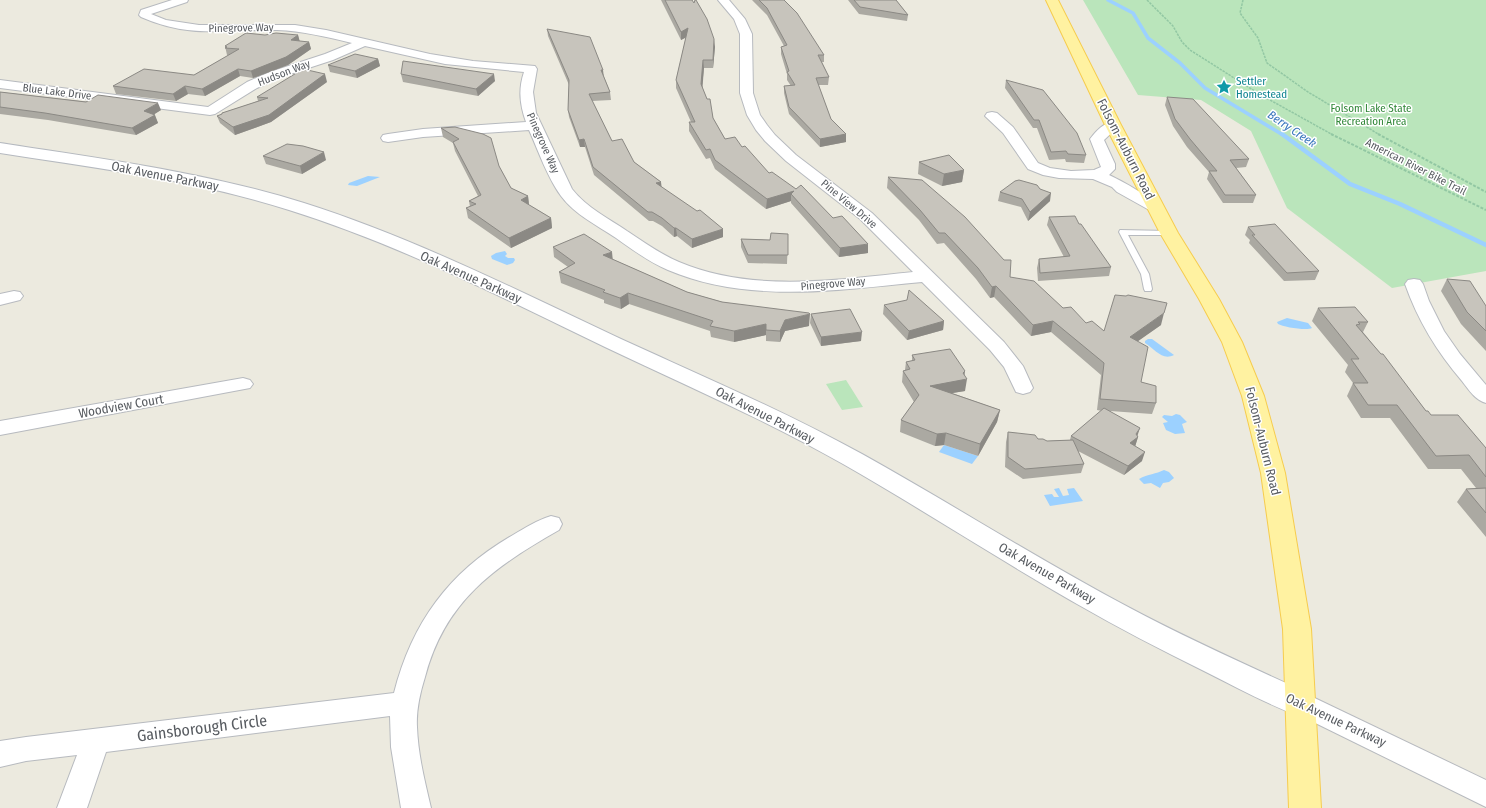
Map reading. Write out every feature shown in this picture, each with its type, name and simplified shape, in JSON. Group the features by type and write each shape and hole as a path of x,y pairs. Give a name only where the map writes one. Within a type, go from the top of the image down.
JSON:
{"main road":[{"name":"Folsom-Auburn Road","path":"1052,0 1169,233 1209,299 1232,342 1253,396 1273,473 1297,629 1302,704 1305,808"},
{"name":"Oak Avenue Parkway","path":"0,148 146,171 200,181 251,193 298,207 450,266 735,399 849,457 1122,616 1228,670 1302,704"}],"street":[{"name":"Pinegrove Way","path":"183,0 145,12 145,15 162,22 190,27 216,29 290,28 312,31 450,61 486,66 531,68 525,91 526,105 534,126 562,185 569,196 581,208 643,250 681,269 730,282 772,287 814,286 926,276"},
{"name":"Pine View Drive","path":"722,0 744,26 746,34 746,90 754,116 764,132 779,149 846,199 866,216 1005,356 1019,377 1023,388"},
{"name":"Hudson Way","path":"210,111 252,85 274,75 329,57 362,43"},
{"name":"Blue Lake Drive","path":"0,84 210,111"},
{"path":"992,116 1008,130 1033,166 1038,170 1052,174 1096,175 1106,172 1108,169 1108,164 1097,139 1114,125"},
{"path":"388,138 423,132 534,126"},
{"path":"1096,175 1117,184 1122,189 1156,208"},
{"path":"1414,284 1420,303 1431,326 1448,352 1480,382 1486,397"},
{"name":"Woodview Court","path":"0,428 243,384"},
{"path":"416,808 405,747 403,725 405,703 414,662 433,624 445,606 474,575 508,549 551,524"},
{"name":"Gainsborough Circle","path":"0,754 26,749 405,703"},
{"name":"Oak Avenue Parkway","path":"1302,704 1486,794"},
{"path":"72,808 96,741"}],"lane":[{"path":"1148,288 1145,274 1123,232 1169,233"}],"path":[{"name":"American River Bike Trail","path":"1147,0 1173,26 1182,42 1190,50 1243,84 1327,131 1486,210"},
{"path":"1243,0 1240,13 1258,38 1267,63 1308,92 1355,121 1486,192"}],"green space":[{"name":"Folsom Lake State Recreation Area","path":"1083,0 1486,0 1486,271 1392,288 1287,208 1251,131 1201,100 1138,95"},
{"path":"846,380 863,407 842,410 826,384"}],"water":[{"path":"368,176 380,177 357,186 348,185 349,183"},
{"path":"505,251 507,254 505,256 508,258 514,258 515,260 513,263 507,265 492,259 491,256"},
{"path":"1287,318 1308,323 1312,328 1295,328 1278,324 1277,322"},
{"path":"1148,339 1152,339 1174,355 1166,356 1159,354 1145,343"},
{"path":"1176,414 1180,415 1187,422 1182,424 1185,433 1175,434 1166,430 1163,423 1168,422 1162,417 1164,415 1172,416"},
{"path":"944,445 978,456 972,464 939,452"},
{"path":"1164,470 1169,472 1174,478 1169,482 1163,483 1160,488 1151,483 1144,484 1139,479 1146,476"},
{"path":"1059,488 1063,496 1069,495 1067,489 1074,488 1083,501 1050,506 1044,495 1052,494 1054,497 1059,497 1054,489"}],"building":[{"path":"665,0 692,0 694,3 696,0 707,19 714,39 713,60 703,60 701,84 707,99 710,99 713,118 725,139 735,137 742,147 745,146 769,173 772,172 796,189 801,185 833,218 842,216 868,244 840,248 791,194 794,191 767,199 715,160 710,149 706,150 689,122 695,122 676,80 688,28 681,32"},
{"path":"759,0 784,0 797,13 824,55 818,55 829,77 816,78 831,119 846,134 820,139 789,107 784,86 795,85 787,72 789,71 781,47 787,45 767,8"},
{"path":"854,0 896,0 908,15 860,7"},
{"path":"547,29 590,37 610,92 589,94 612,141 622,139 634,162 661,182 656,183 697,211 700,210 723,229 692,239 674,228 662,218 652,212 648,212 593,167 584,139 579,140 568,110 569,80"},
{"path":"246,33 265,35 276,33 298,35 291,40 309,42 286,57 251,71 238,69 202,89 185,86 173,94 113,86 144,69 194,75 239,49 225,48 227,47 225,46"},
{"path":"355,54 378,59 355,71 328,65"},
{"path":"403,61 494,74 476,89 401,74"},
{"path":"303,69 325,74 269,115 233,127 217,116 268,98 257,97"},
{"path":"1006,80 1043,90 1077,133 1086,155 1068,154 1066,151 1051,152 1039,120 1034,120"},
{"path":"0,92 86,102 98,95 158,103 144,111 155,115 132,128 0,107"},
{"path":"1167,97 1193,99 1249,159 1230,160 1256,195 1225,195 1209,171 1217,171 1175,119"},
{"path":"455,127 483,134 491,138 499,166 511,188 528,196 521,200 551,218 509,238 466,208 476,204 469,201 481,195 453,142 459,139 441,128"},
{"path":"287,144 303,146 324,152 300,166 263,156"},
{"path":"949,155 964,170 944,174 919,162"},
{"path":"888,177 922,180 965,217 1004,260 1011,260 1010,277 1034,281 1063,308 1071,307 1086,323 1092,321 1104,331 1115,295 1128,295 1167,303 1164,313 1130,337 1148,347 1141,382 1156,386 1156,403 1100,399 1104,363 1053,321 1033,325 996,286 992,287 978,268 945,233 939,233 920,210"},
{"path":"1019,180 1037,185 1040,189 1051,193 1030,212 1022,199 1000,192 1015,181"},
{"path":"1075,216 1079,224 1081,224 1111,267 1040,273 1039,259 1070,256 1049,217"},
{"path":"1275,224 1319,271 1287,273 1252,235 1255,235 1248,227"},
{"path":"771,233 788,234 788,255 748,255 741,239 770,240"},
{"path":"584,234 612,252 603,255 687,292 722,302 810,314 785,320 780,331 766,330 766,324 734,331 710,326 713,321 628,293 620,298 603,292 605,290 559,272 575,263 553,247"},
{"path":"1447,279 1470,281 1486,306 1486,331 1467,312"},
{"path":"909,290 944,321 909,331 884,305 907,300"},
{"path":"1355,307 1368,322 1358,322 1360,324 1356,325 1381,354 1383,354 1426,411 1428,411 1431,415 1458,415 1486,448 1486,477 1469,455 1436,456 1397,405 1368,405 1353,383 1368,383 1351,359 1359,359 1318,308"},
{"path":"850,309 862,332 821,337 811,314"},
{"path":"950,349 965,371 963,373 967,379 930,386 1000,410 980,444 946,433 937,434 901,420 919,395 903,371 910,369 906,362 915,360 912,355"},
{"path":"1104,408 1140,428 1136,434 1138,437 1130,443 1145,452 1128,466 1071,436"},
{"path":"1008,432 1035,435 1038,439 1047,441 1073,440 1084,464 1025,469 1008,457"},
{"path":"1486,488 1486,513 1466,489"}],"waterway":[{"name":"Berry Creek","path":"1108,0 1133,13 1148,38 1180,63 1205,88 1283,135"},
{"name":"Berry Creek","path":"1282,134 1350,184 1400,204 1486,245"}],"place":[{"name":"Settler Homestead","path":"1224,87"}]}
